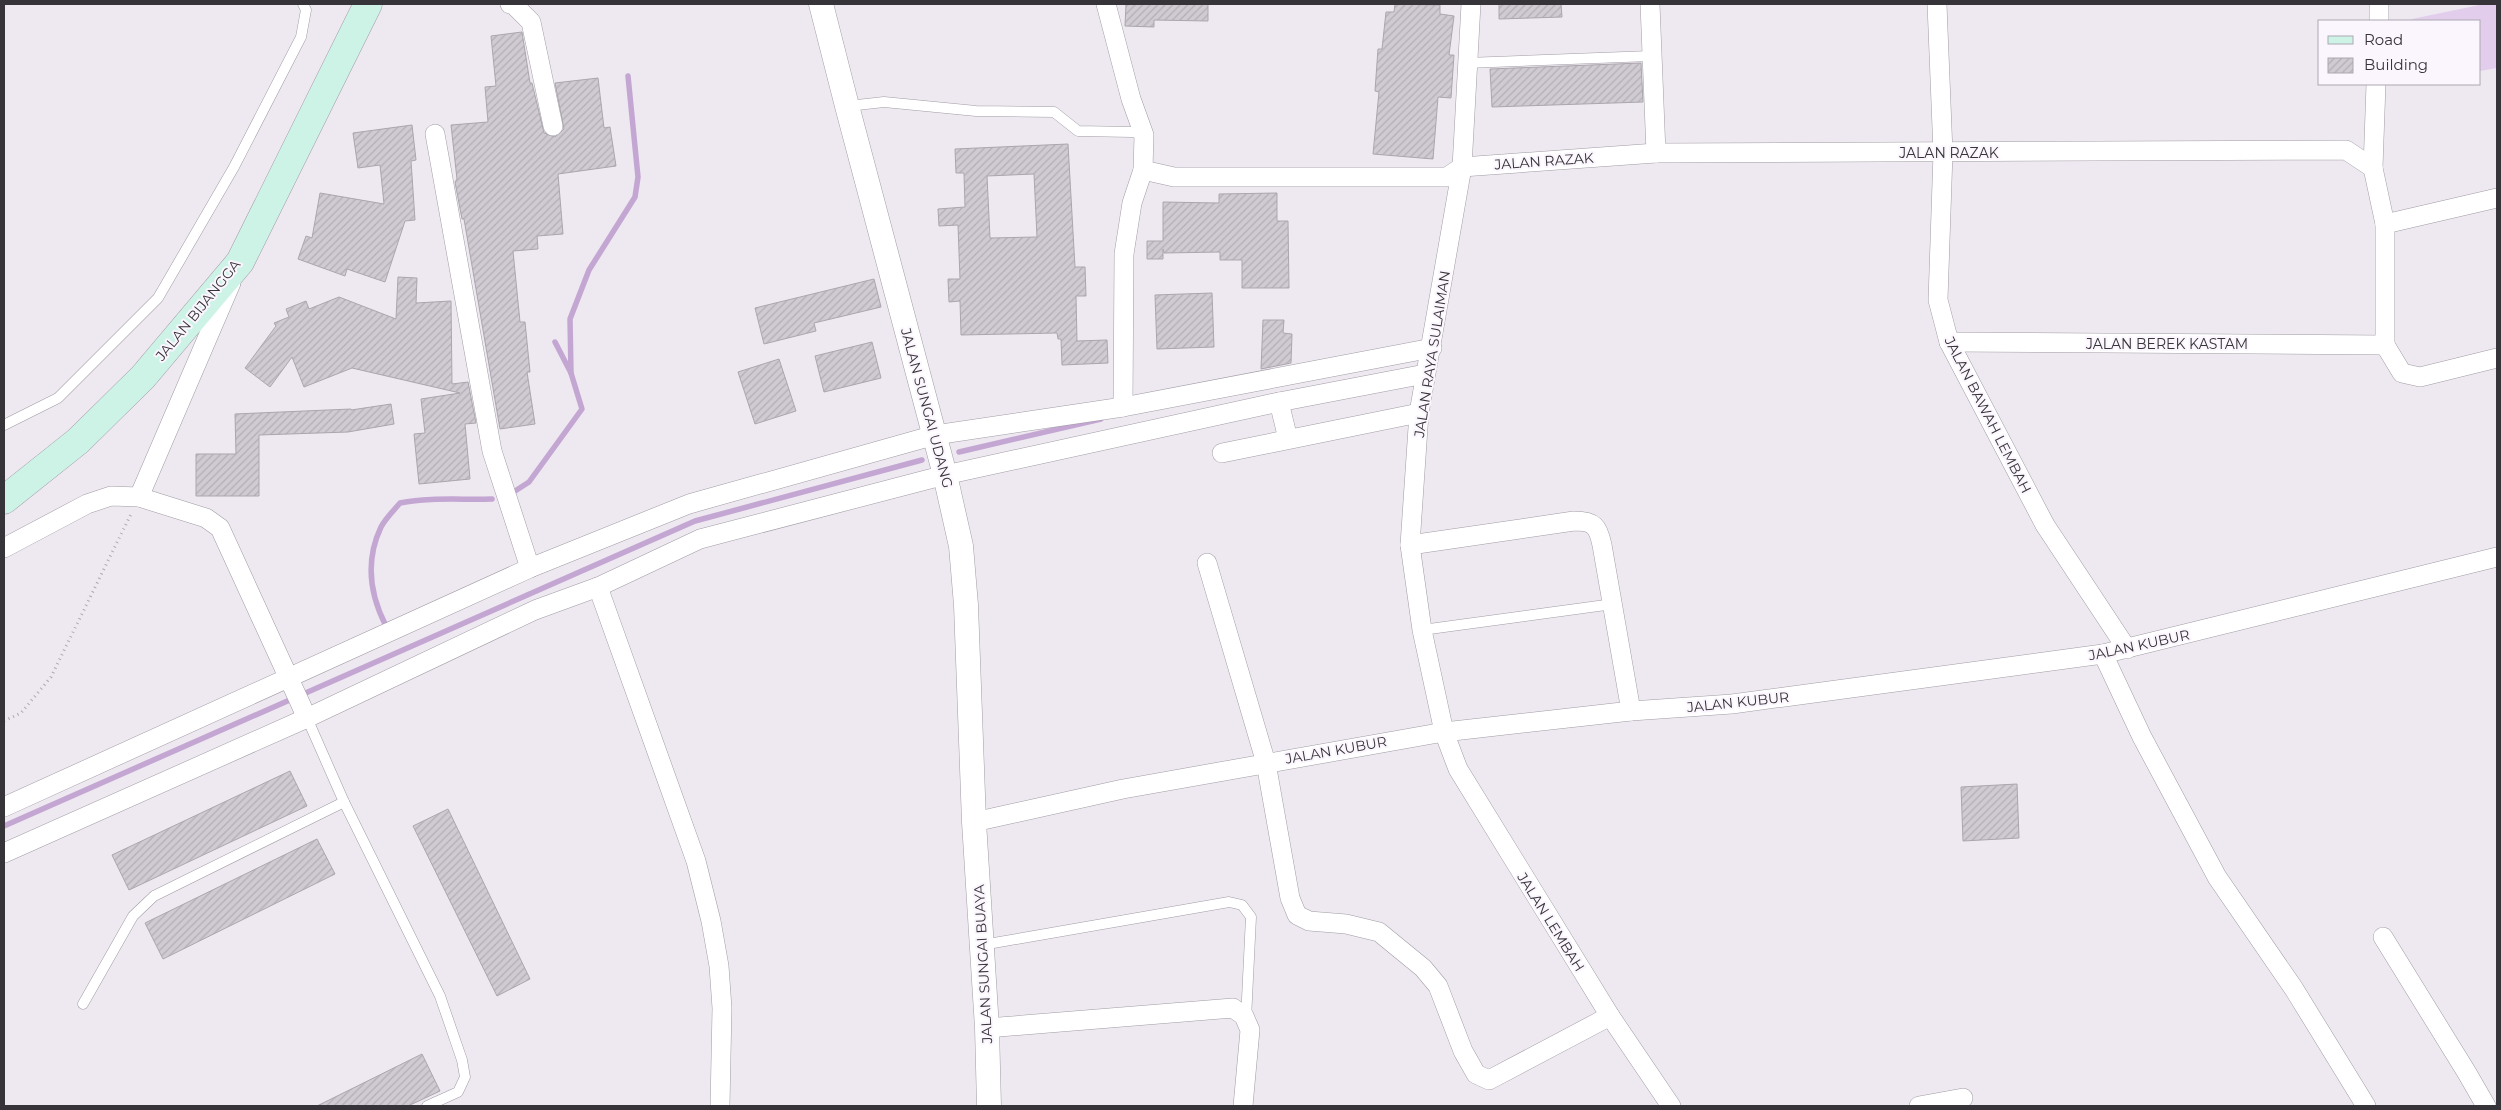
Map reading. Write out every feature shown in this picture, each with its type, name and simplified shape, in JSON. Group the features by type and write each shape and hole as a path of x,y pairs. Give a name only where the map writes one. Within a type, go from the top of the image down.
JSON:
{"main road":[{"name":"JALAN BIJANGGA","path":"9,497 78,441 143,377 240,262 368,4"}],"street":[{"path":"510,4 514,5 531,22 553,126"},
{"name":"JALAN SUNGAI UDANG","path":"821,4 846,106 935,436 962,546 974,822"},
{"path":"1106,4 1131,99 1144,135 1143,170 1132,204 1124,254 1123,407"},
{"name":"JALAN RAYA SULAIMAN","path":"1444,732 1422,630 1410,545 1420,413 1462,167 1466,63 1471,4"},
{"path":"1650,4 1656,153"},
{"name":"JALAN BAWAH LEMBAH","path":"1937,4 1943,153 1938,300 1949,342 2045,525 2126,649"},
{"path":"2379,4 2379,20"},
{"path":"2376,85 2373,168 2385,224 2385,345 2402,373 2420,377 2497,358"},
{"path":"435,134 492,451 530,568"},
{"name":"JALAN RAZAK","path":"1143,170 1174,177 1437,177 1447,176 1462,167 1656,153 2346,150 2373,168"},
{"path":"2385,224 2497,198"},
{"path":"139,498 240,262"},
{"name":"JALAN BEREK KASTAM","path":"1949,342 2385,345"},
{"path":"4,807 290,683 530,568 689,504 935,436 1123,407 1432,348"},
{"path":"4,853 535,610 598,586 700,539 945,475 1280,402 1426,374"},
{"path":"1280,402 1288,439"},
{"path":"1222,453 1420,413"},
{"path":"4,548 87,504 111,496 139,498 206,518 220,528 305,715"},
{"path":"1410,545 1574,521 1587,521 1599,530 1631,711"},
{"path":"1207,563 1266,763 1290,898 1297,915 1309,921 1346,924 1378,932 1423,968 1438,986 1463,1051 1476,1074 1488,1080 1610,1016"},
{"name":"JALAN KUBUR","path":"974,822 1123,789 1444,732 1631,711 1732,704 2103,654 2495,563"},
{"path":"598,586 696,860 711,921 719,966 722,1008 720,1106"},
{"path":"2103,654 2142,737 2217,877 2294,989 2366,1106"},
{"name":"JALAN LEMBAH","path":"1444,732 1458,769 1476,801 1610,1016 1670,1106"},
{"name":"JALAN SUNGAI BUAYA","path":"974,822 987,1028 989,1106"},
{"path":"2383,937 2486,1106"},
{"path":"987,1028 1233,1008 1244,1016 1250,1030 1243,1106"},
{"path":"1919,1106 1964,1098"}],"lane":[{"path":"4,425 58,398 158,298 234,167 301,37 306,10 303,4"},
{"path":"1466,63 1651,56"},
{"path":"846,106 884,102 976,111 1054,112 1078,131 1132,132 1144,135"},
{"path":"1422,630 1613,604"},
{"path":"305,715 344,802 440,996 462,1060 465,1077 458,1092 427,1106"},
{"path":"83,1004 134,916 154,896 344,802"},
{"path":"982,945 1229,902 1242,905 1251,916 1246,1021"}],"path":[{"path":"4,721 21,713 51,677 139,498"}],"shaded area":[{"path":"2484,4 2497,4 2497,68 2481,71 2481,20 2412,19"}],"building":[{"path":"1126,4 1208,4 1208,21 1154,20 1154,27 1125,26"},
{"path":"1395,4 1440,5 1440,14 1454,16 1449,55 1454,55 1451,98 1438,97 1433,159 1373,154 1379,92 1375,91 1378,49 1382,49 1386,12 1394,12"},
{"path":"1499,4 1561,4 1562,17 1499,19"},
{"path":"522,32 530,83 532,83 544,133 555,137 564,129 555,83 598,78 604,128 610,127 616,166 558,174 563,234 537,236 538,249 513,251 520,322 525,322 530,372 527,372 535,424 500,429 464,219 462,219 455,182 457,179 451,125 488,122 485,87 496,86 491,36"},
{"path":"1641,63 1643,102 1492,107 1490,69"},
{"path":"412,125 416,160 411,161 415,220 405,221 385,282 347,269 345,276 298,259 306,236 312,238 320,193 384,204 380,165 358,168 353,133"},
{"path":"1068,144 1075,267 1085,267 1086,296 1076,296 1077,341 1107,340 1108,363 1062,365 1061,339 1058,339 1057,333 961,335 960,301 949,302 948,279 960,279 958,225 939,226 938,209 965,207 964,173 956,173 955,149","holes":["1034,174 1037,237 990,238 987,176"]},
{"path":"1277,193 1277,221 1288,221 1289,288 1242,288 1242,260 1220,260 1220,252 1164,253 1163,249 1163,259 1147,259 1147,241 1163,241 1163,202 1219,203 1219,194"},
{"path":"398,277 417,278 416,303 451,301 452,384 468,382 476,423 465,424 470,479 419,484 414,434 425,433 421,399 460,393 352,368 304,387 292,357 270,387 245,368 276,326 274,323 289,317 286,309 306,301 309,309 339,297 396,319"},
{"path":"874,279 881,307 814,323 816,331 764,344 755,308"},
{"path":"1212,293 1214,347 1157,349 1155,295"},
{"path":"1263,320 1284,320 1283,333 1292,334 1291,363 1261,369"},
{"path":"872,342 881,378 824,392 815,356"},
{"path":"779,359 796,411 755,424 738,372"},
{"path":"391,404 394,424 348,432 259,435 259,496 196,496 196,454 236,454 235,414 351,410"},
{"path":"290,771 307,806 129,890 112,855"},
{"path":"2017,784 2019,838 1963,841 1961,787"},
{"path":"448,809 530,979 497,996 413,826"},
{"path":"317,839 335,874 163,959 145,923"},
{"path":"422,1054 440,1091 408,1106 317,1106"}],"waterway":[{"path":"571,373 570,319 589,270 635,197 638,177 628,76"},
{"path":"512,493 529,482 582,409 571,373 555,342"},
{"path":"959,452 1101,419"},
{"path":"4,826 695,521 922,460"},
{"path":"386,626 373,590 371,565 376,540 381,527 400,503 434,499 492,499"}]}
